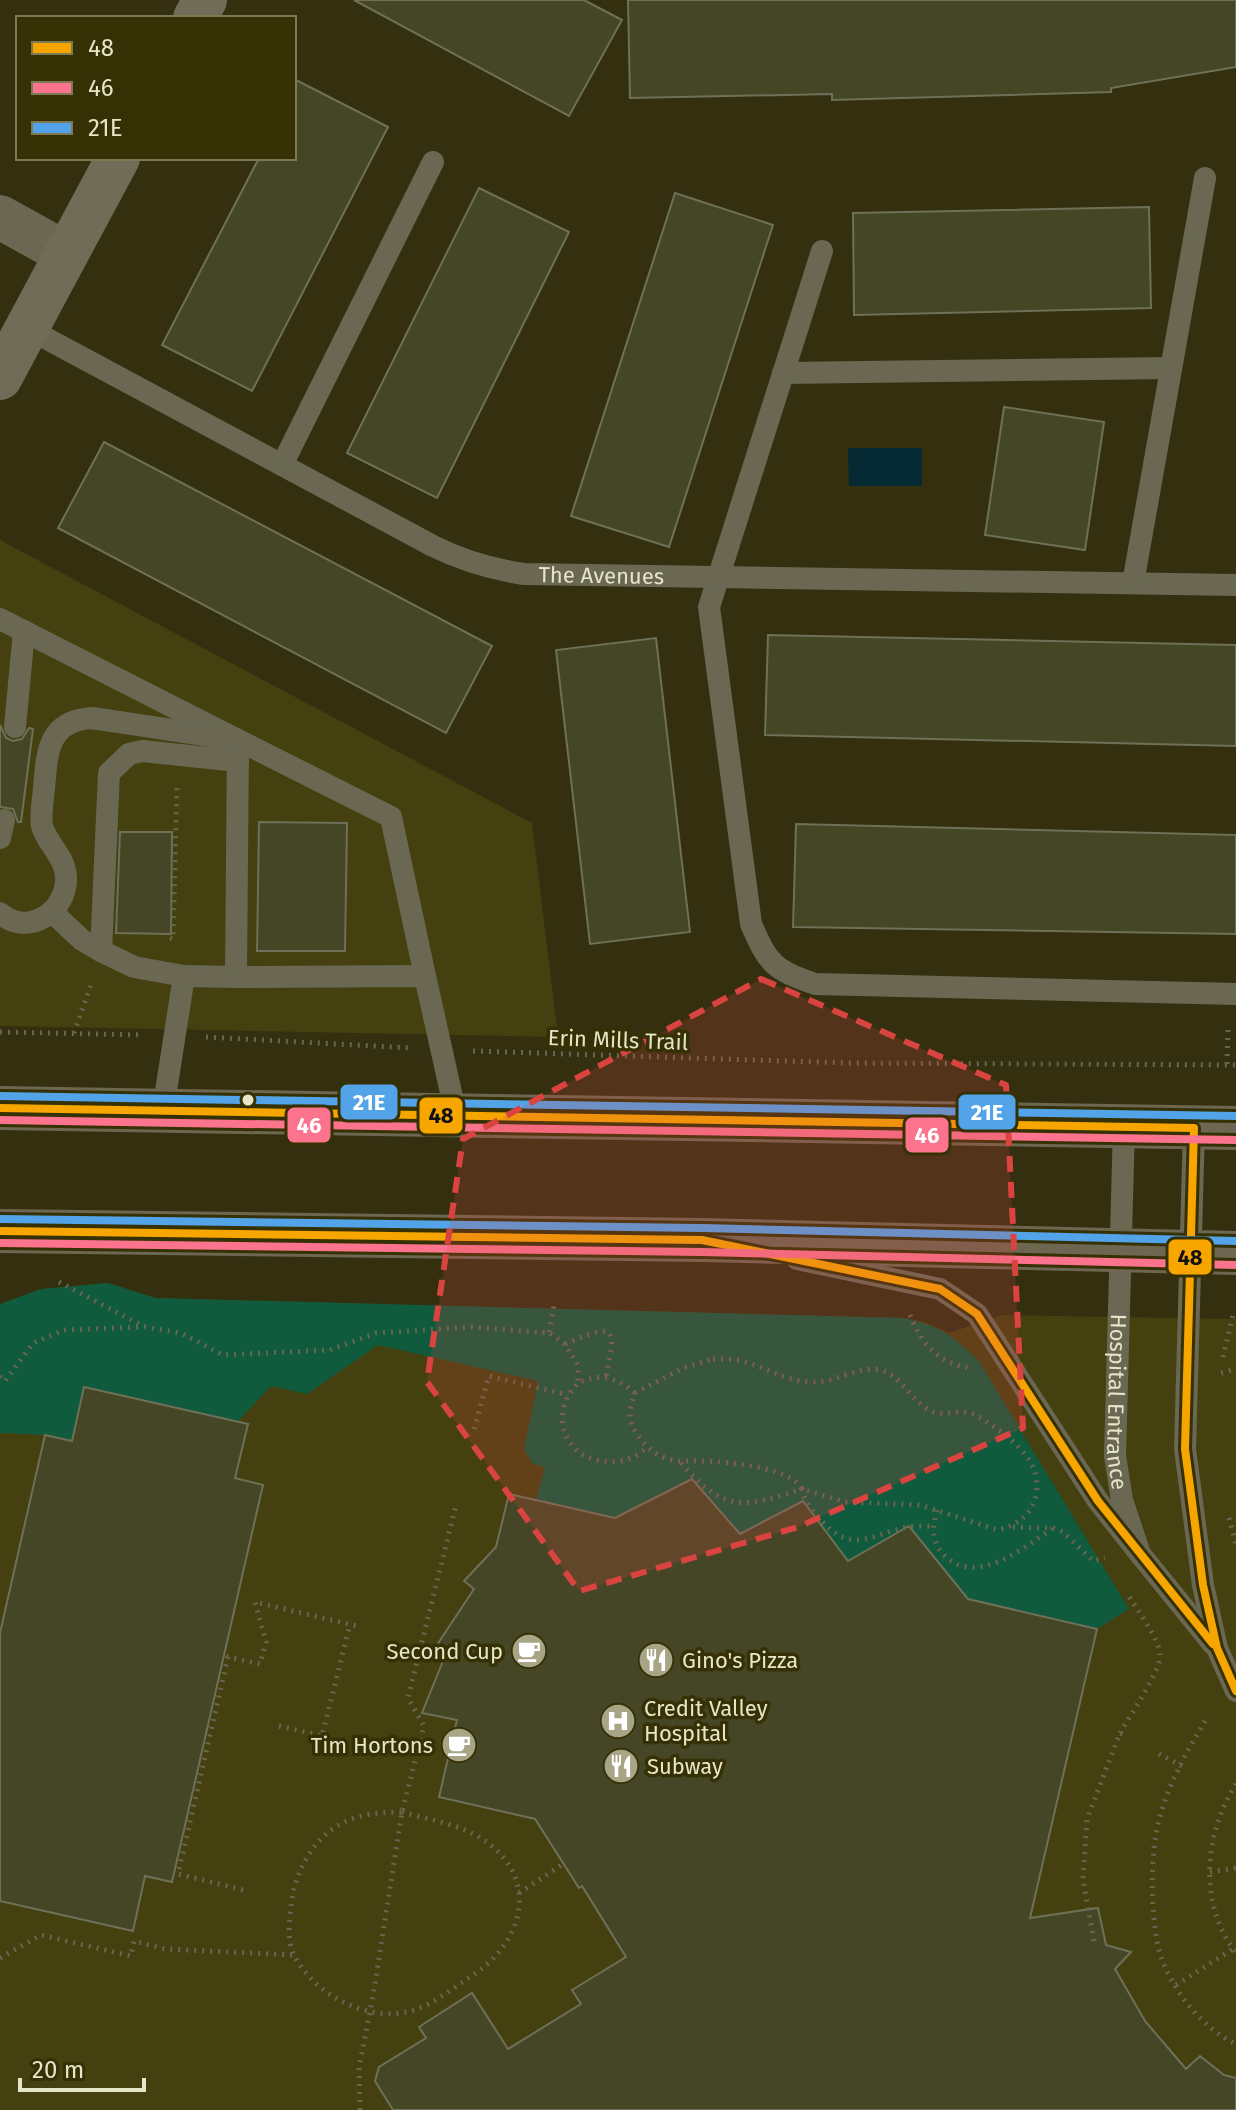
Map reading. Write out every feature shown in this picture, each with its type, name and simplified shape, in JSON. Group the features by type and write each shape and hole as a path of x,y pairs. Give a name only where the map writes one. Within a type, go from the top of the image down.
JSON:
{"main road":[{"path":"0,1108 1215,1128"},
{"path":"0,1231 702,1240 1236,1253"}],"street":[{"path":"0,378 117,160"},
{"path":"0,217 65,253"}],"lane":[{"path":"282,465 433,162"},
{"path":"1133,583 1205,178"},
{"path":"822,251 709,607 751,924 763,951 782,972 815,984 1236,994"},
{"name":"The Avenues","path":"25,327 433,546 463,561 492,569 524,574 1236,585"},
{"path":"783,373 1171,368"},
{"path":"0,619 238,751 391,817 456,1115"},
{"path":"15,727 24,631"},
{"path":"0,913 10,922 24,924 41,920 52,912 64,894 66,877 62,861 42,824 47,755 60,728 76,719 92,718 238,751"},
{"path":"104,952 106,786 109,773 129,754 142,751 238,751"},
{"path":"236,977 238,751"},
{"path":"52,912 82,940 134,967 184,976 425,976"},
{"path":"163,1110 184,976"},
{"name":"Hospital Entrance","path":"1124,1126 1115,1456 1122,1500 1140,1554 1217,1648"},
{"name":"Hospital Entrance","path":"1215,1128 1191,1252 1185,1449 1203,1585 1217,1648 1236,1691"},
{"path":"702,1240 940,1289 977,1314 1098,1501 1140,1554"}],"path":[{"path":"160,938 173,939 177,783"},
{"path":"73,1034 104,952"},
{"name":"Erin Mills Trail","path":"0,1032 848,1063 1236,1065"},
{"path":"59,1282 145,1327"},
{"path":"549,1333 554,1306"},
{"path":"909,1314 919,1336 934,1354 956,1367 981,1367"},
{"path":"1219,1381 1233,1315"},
{"path":"0,1376 5,1381 33,1343 64,1330 145,1327 181,1333 223,1355 330,1350 376,1333 472,1327 549,1333 565,1344 578,1365 578,1383"},
{"path":"565,1344 598,1330 610,1333 613,1346 606,1376"},
{"path":"933,1526 907,1527 874,1539 850,1541 829,1530 813,1511 798,1481 789,1476 737,1463 680,1462 647,1448 634,1431 628,1412 635,1393 683,1368 713,1359 738,1360 788,1380 817,1383 864,1369 880,1370 891,1374 931,1411 947,1413 954,1410 975,1414 1026,1454 1034,1468 1036,1498 1023,1520 1011,1527"},
{"path":"1221,1373 1236,1369"},
{"path":"474,1429 489,1376 568,1395"},
{"path":"635,1393 606,1376 578,1383 563,1405 561,1427 573,1446 586,1456 601,1461 618,1462 634,1457 647,1448"},
{"path":"680,1462 695,1480 716,1496 736,1504 757,1503 802,1489 845,1502 920,1505 998,1530 1011,1527 1053,1528 1063,1532 1093,1561 1106,1558"},
{"path":"361,2109 359,2068 402,1812 424,1726 408,1698 418,1642 456,1505"},
{"path":"937,1510 933,1526 935,1542 941,1553 951,1561 975,1568 987,1566 1053,1528"},
{"path":"1228,1511 1236,1544"},
{"path":"243,1890 178,1874 228,1657 260,1664 266,1642 255,1602 361,1627"},
{"path":"279,1726 322,1736 350,1624"},
{"path":"1094,1941 1083,1880 1087,1819 1160,1655"},
{"path":"1205,1721 1181,1766 1156,1834 1152,1905 1161,1957 1186,2004 1225,2039 1236,2044"},
{"path":"1159,1754 1181,1766"},
{"path":"1176,1985 1235,1950 1213,1906 1209,1858 1220,1812 1236,1784"},
{"path":"402,1812 475,1834 490,1844 509,1867 519,1893 515,1929 505,1948 487,1967 423,2007 390,2015 335,1999 294,1955 290,1921 293,1887 307,1855 331,1831 352,1818 402,1812"},
{"path":"519,1893 563,1864"},
{"path":"1210,1872 1236,1868"},
{"path":"0,1958 41,1935 131,1956 134,1941 165,1949 294,1955"}],"highlighted area":[{"path":"761,979 1006,1085 1023,1428 798,1527 579,1591 427,1382 463,1139"}],"shaded area":[{"path":"0,540 532,823 558,1037 0,1026"},
{"name":"Credit Valley Hospital","path":"108,1283 156,1298 904,1318 925,1322 949,1333 1003,1315 1236,1319 1236,2110 0,2110 0,1304 41,1289"}],"green space":[{"path":"108,1283 156,1298 904,1318 927,1324 952,1338 978,1360 1129,1609 1097,1629 968,1599 909,1526 848,1561 803,1502 740,1534 692,1479 615,1518 536,1500 545,1468 532,1463 524,1449 538,1381 378,1345 307,1394 271,1386 237,1422 84,1387 72,1441 45,1435 0,1433 0,1304 41,1289"}],"water":[{"path":"848,448 922,448 922,486 849,486"}],"building":[{"path":"354,0 584,0 622,20 569,116"},
{"path":"628,0 1236,0 1236,67 1111,88 1111,92 832,100 832,94 630,98"},
{"path":"296,80 388,127 252,391 162,345 258,160 296,160"},
{"path":"479,188 569,232 437,498 347,453"},
{"path":"675,193 773,225 669,547 571,516"},
{"path":"1149,207 1151,308 854,315 853,213"},
{"path":"1004,407 1104,422 1085,550 985,535"},
{"path":"104,442 492,646 446,733 58,528"},
{"path":"768,635 1236,645 1236,746 765,735"},
{"path":"656,638 690,932 590,944 556,650"},
{"path":"0,725 6,738 13,741 22,739 29,728 33,729 21,822 18,822 13,809 0,807"},
{"path":"259,822 347,823 345,951 257,951"},
{"path":"796,824 1236,835 1236,934 793,927"},
{"path":"120,832 172,832 171,934 116,933"},
{"path":"84,1387 248,1424 235,1478 263,1485 172,1882 145,1876 133,1931 0,1901 0,1633 45,1435 72,1441"},
{"path":"692,1479 740,1534 803,1501 848,1561 909,1526 968,1599 1097,1629 1030,1918 1098,1908 1106,1945 1131,1952 1115,1969 1145,2021 1186,2069 1200,2056 1224,2075 1236,2078 1236,2110 393,2110 375,2081 379,2067 426,2038 419,2027 472,1993 508,2049 581,2004 572,1990 626,1957 535,1819 439,1797 457,1720 422,1713 447,1651 437,1645 474,1589 464,1581 496,1547 509,1494 615,1518"}],"transit line":[{"name":"21E","path":"0,1096 1236,1116"},
{"name":"48","path":"0,1108 1194,1128 1185,1449 1203,1585 1217,1648 1236,1691"},
{"name":"46","path":"0,1120 1236,1140"},
{"name":"21E","path":"0,1219 702,1228 1236,1241"},
{"name":"48","path":"0,1231 702,1240 940,1289 977,1314 1098,1501 1213,1644"},
{"name":"46","path":"0,1243 702,1252 1236,1265"}],"place":[{"name":"Second Cup","path":"529,1651"},
{"name":"Gino's Pizza","path":"656,1660"},
{"name":"Credit Valley Hospital","path":"618,1721"},
{"name":"Tim Hortons","path":"459,1745"},
{"name":"Subway","path":"621,1766"}]}
